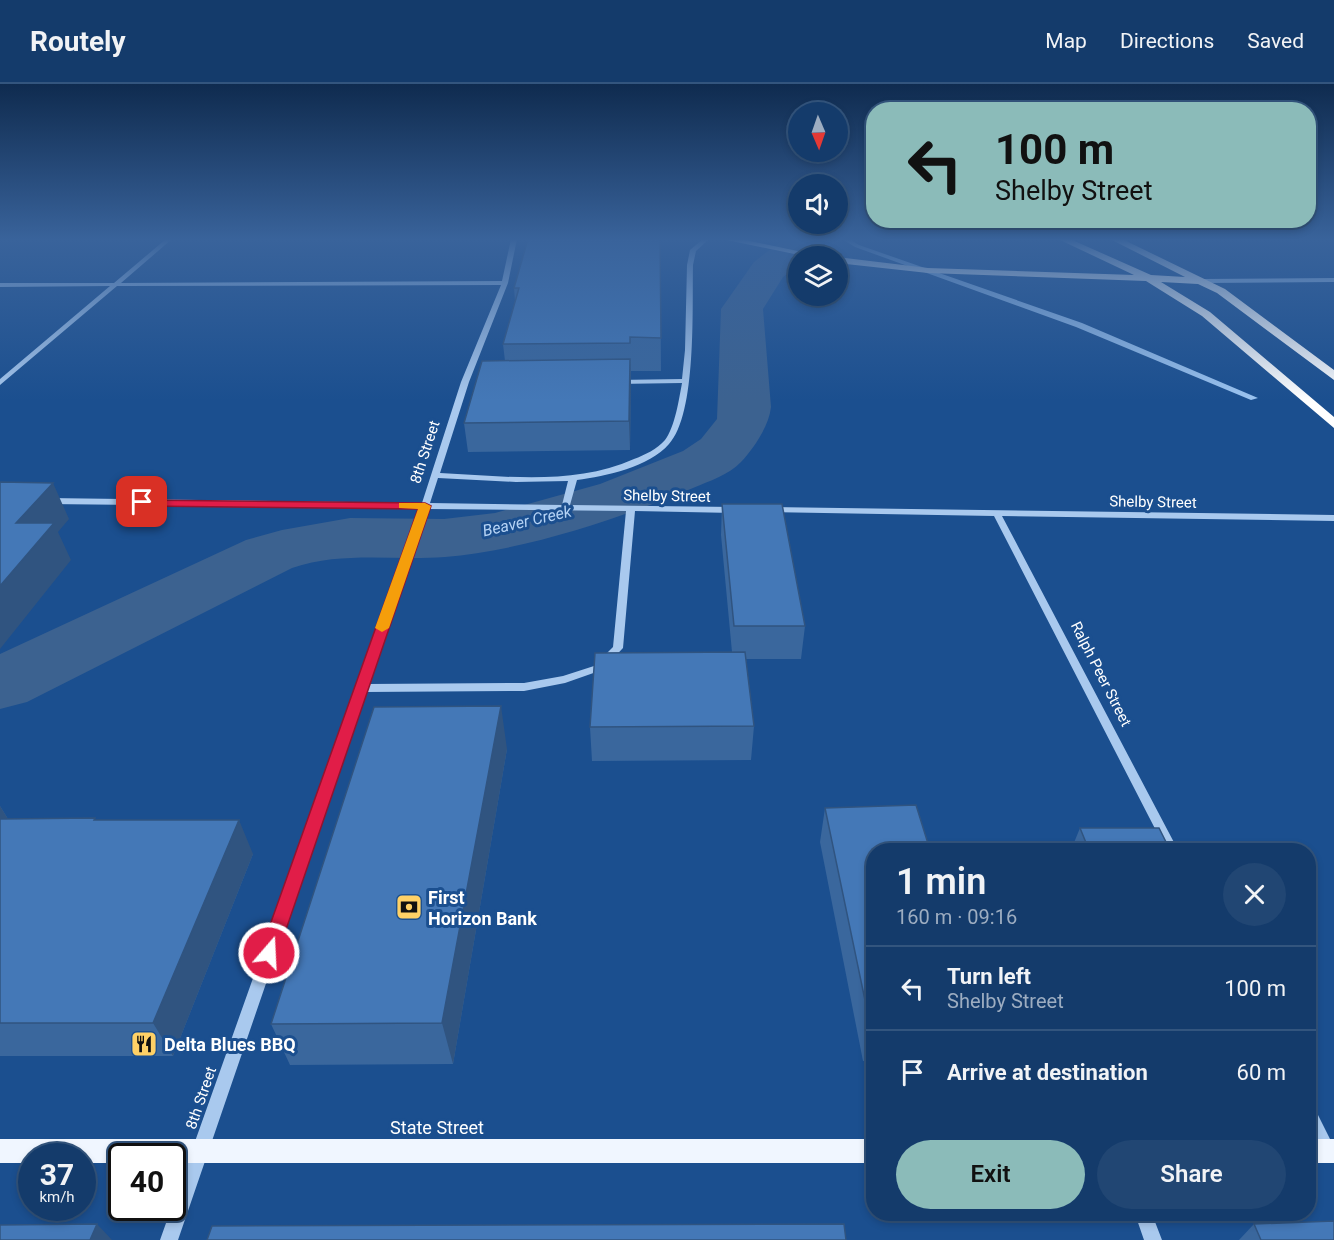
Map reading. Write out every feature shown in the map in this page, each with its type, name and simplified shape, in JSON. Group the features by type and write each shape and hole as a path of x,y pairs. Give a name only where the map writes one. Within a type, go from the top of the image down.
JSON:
{"highway":[{"path":"1173,293 1206,314 1334,424"},
{"path":"1221,293 1257,316 1334,376"}],"main road":[{"name":"State Street","path":"0,1151 866,1151"}],"street":[{"path":"0,383 4,376 104,293"},
{"name":"8th Street","path":"169,1240 425,506 465,382 501,293"},
{"path":"435,475 573,479 592,477 630,466 661,449 673,435 685,381 689,293"},
{"path":"604,382 685,381"},
{"path":"465,382 477,382"},
{"path":"565,508 573,479"},
{"name":"Shelby Street","path":"35,501 748,510"},
{"path":"361,688 524,687 565,679 598,668 618,648 631,508"},
{"name":"Shelby Street","path":"760,510 1334,518"},
{"name":"Ralph Peer Street","path":"997,514 1168,843"},
{"path":"1316,1133 1323,1151"},
{"path":"1146,1221 1153,1240"}],"building":[{"path":"518,293 661,293 661,338 630,337 630,343 503,344"},
{"path":"630,359 629,421 464,423 482,361"},
{"path":"0,482 53,483 16,523 54,523 0,586"},
{"path":"722,504 782,504 805,626 734,626"},
{"path":"745,652 754,726 590,727 595,653"},
{"name":"First Horizon Bank","path":"501,706 442,1023 271,1024 374,707"},
{"path":"916,805 928,843 866,843 866,1005 825,808"},
{"path":"95,818 94,820 239,820 153,1023 0,1023 0,819"},
{"path":"1080,828 1159,828 1166,843 1086,843"},
{"path":"1334,1221 1334,1240 1261,1240 1254,1224"},
{"path":"97,1224 90,1240 0,1240 0,1225"},
{"path":"844,1224 846,1240 207,1240 212,1226"}],"waterway":[{"name":"Beaver Creek","path":"0,684 269,554 304,543 350,537 444,538 498,531 621,497 703,463 721,451 743,420 745,407 742,309 753,293"},
{"path":"989,293 1079,325 1254,398"}],"slow traffic":[{"path":"382,628 425,506 402,506"}],"place":[{"name":"First Horizon Bank","path":"409,907"},
{"name":"Delta Blues BBQ","path":"144,1044"}],"route":[{"path":"142,502 425,506 269,953"}]}
